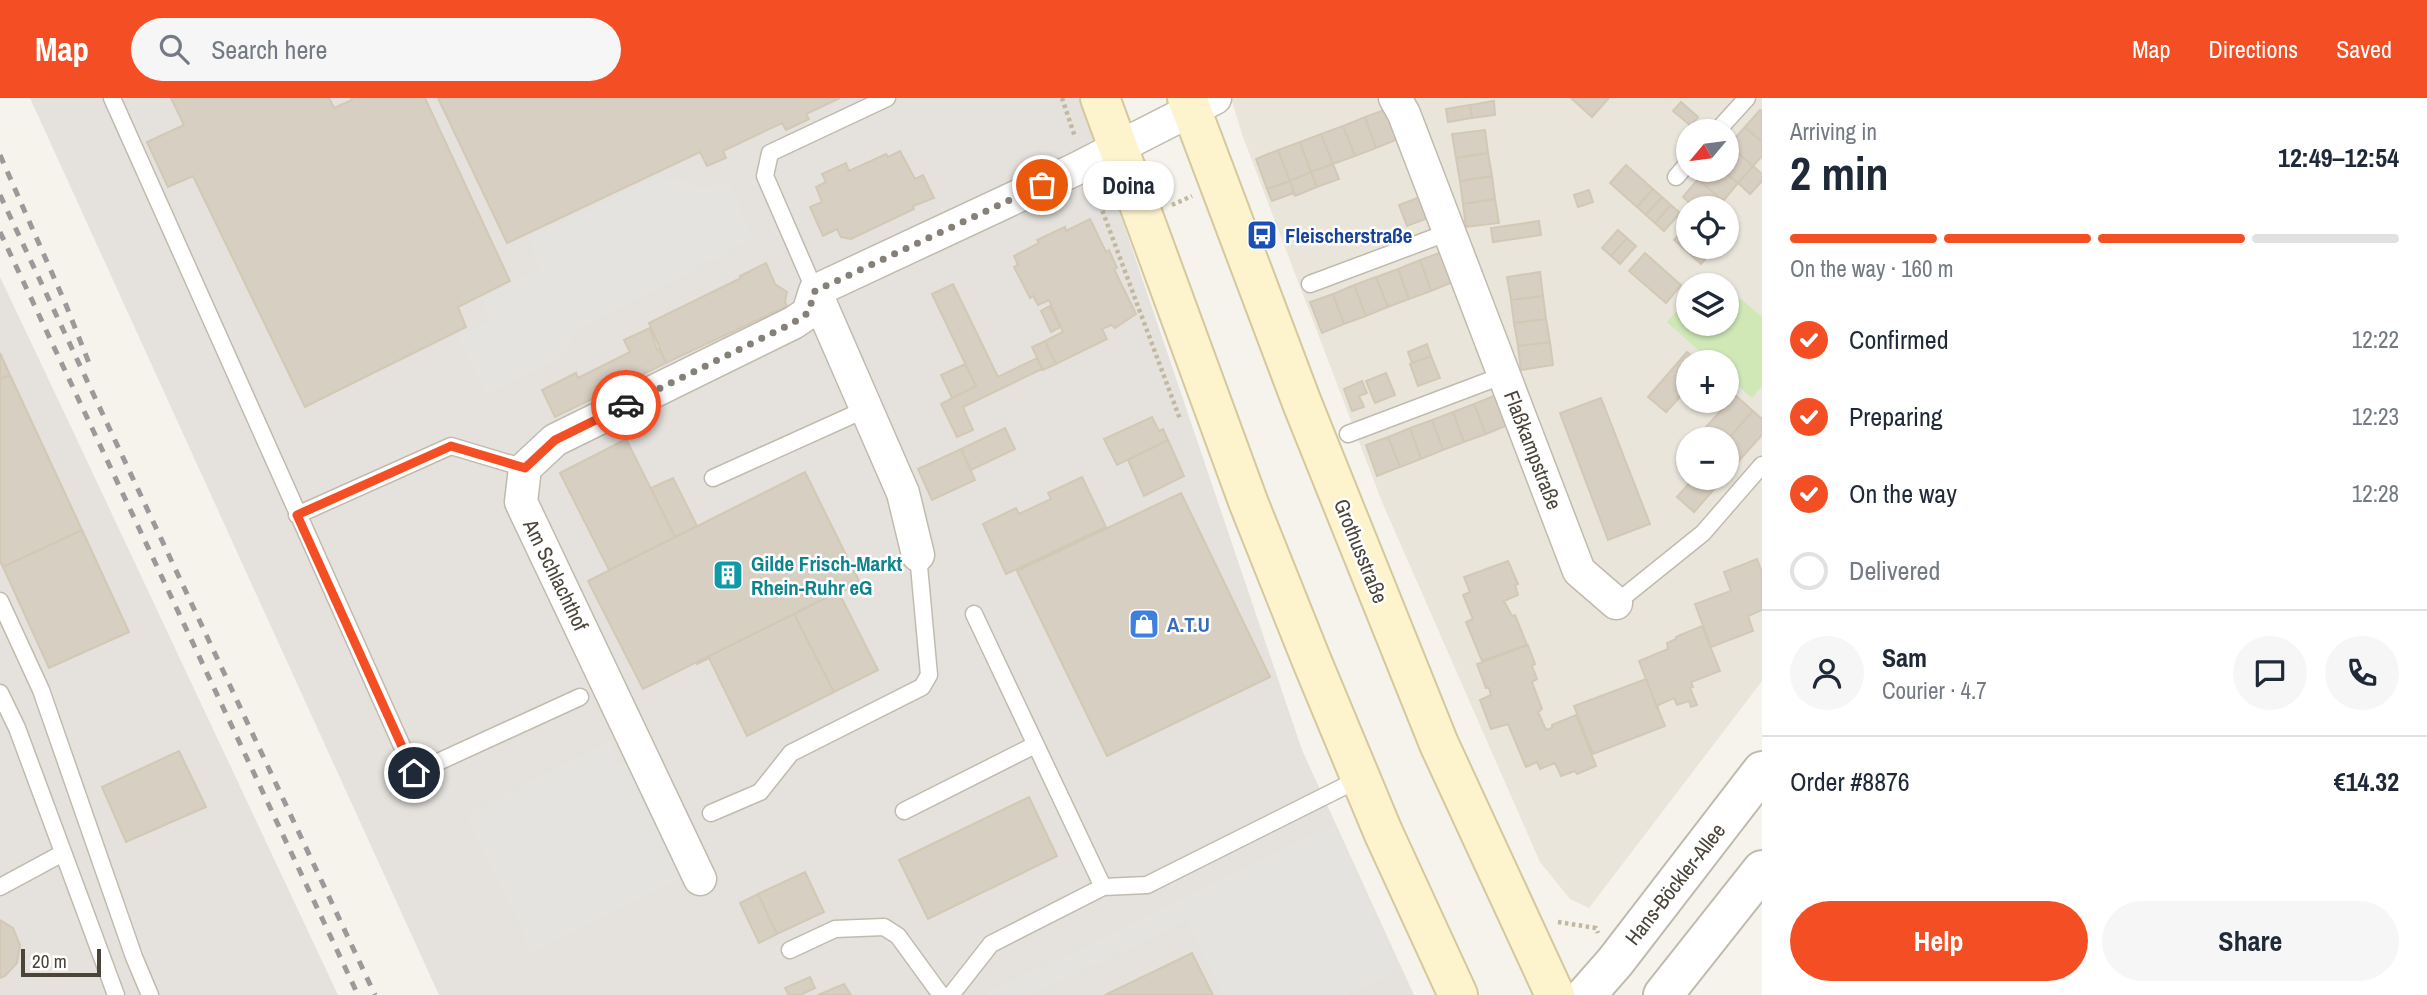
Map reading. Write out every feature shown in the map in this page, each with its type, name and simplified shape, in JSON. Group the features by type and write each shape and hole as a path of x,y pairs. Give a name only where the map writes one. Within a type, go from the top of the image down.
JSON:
{"main road":[{"path":"1100,98 1249,504 1359,779 1458,995"},
{"name":"Grothusstraße","path":"1198,102 1307,416 1439,744 1555,995"}],"street":[{"name":"Flaßkampstraße","path":"1395,98 1404,114 1579,571 1616,603"},
{"path":"525,468 555,440 793,323 808,313 815,291 1117,149 1198,102"},
{"path":"815,291 903,493 918,555"},
{"name":"Am Schlachthof","path":"525,468 521,502 700,879"},
{"name":"Hans-Böckler-Allee","path":"1586,995 1615,962 1762,772"},
{"path":"1663,995 1762,870"}],"lane":[{"path":"112,98 414,773 580,696"},
{"path":"815,291 765,176 770,153 887,98"},
{"path":"1728,119 1747,98"},
{"path":"1310,284 1449,232"},
{"path":"1348,434 1504,375"},
{"path":"713,478 866,409"},
{"path":"297,515 451,446 525,468"},
{"name":"Flaßkampstraße","path":"1616,603 1703,533 1762,466"},
{"path":"711,813 760,792 791,753 922,687 929,675 918,555"},
{"path":"0,601 41,690 134,957 150,995"},
{"path":"974,614 1103,887"},
{"path":"0,693 17,728 116,995"},
{"path":"904,811 1035,745"},
{"path":"951,995 991,944 1103,887 1147,885 1359,779"},
{"path":"0,887 63,853"},
{"path":"790,950 835,929 884,927 898,936 941,995"}],"path":[{"path":"1062,98 1075,134"},
{"path":"1553,921 1596,928 1603,941"}],"shaded area":[{"path":"30,98 1081,98 1302,750 1414,995 439,995"},
{"path":"1231,98 1762,98 1762,681 1589,908 1570,899 1540,862 1382,502 1243,137"},
{"path":"659,176 708,188 728,180 753,239 576,330 562,355 486,395 458,336 490,320 482,299 541,268 528,239"},
{"path":"0,277 72,429 338,995 0,995"},
{"path":"610,742 616,762 639,775 686,876 532,953 466,815"},
{"path":"1334,825 1398,971 1348,995 1223,995 1187,920 1032,995 984,995"}],"green space":[{"path":"1739,297 1762,317 1762,386 1752,398 1739,387 1739,350 1698,350 1683,336 1739,336"},
{"path":"1676,312 1676,330 1667,322"}],"building":[{"path":"171,98 329,98 334,108 352,100 351,98 425,98 510,281 458,307 466,327 305,407 193,176 168,187 147,142 184,125"},
{"path":"438,98 840,98 806,114 809,119 786,130 782,123 723,151 726,158 707,166 700,152 507,243"},
{"path":"1571,98 1607,98 1608,99 1592,117"},
{"path":"1494,101 1495,115 1472,118 1470,105"},
{"path":"1681,102 1698,117 1683,119 1673,111"},
{"path":"1470,105 1472,118 1448,122 1446,109"},
{"path":"1387,109 1398,139 1376,148 1365,117"},
{"path":"1762,111 1762,142 1745,127"},
{"path":"1365,117 1376,148 1355,156 1343,126"},
{"path":"1343,126 1355,156 1333,164 1321,134"},
{"path":"1745,127 1762,142 1762,156 1753,166 1740,155 1740,133"},
{"path":"1485,130 1488,153 1456,158 1452,134"},
{"path":"1321,134 1333,164 1311,172 1300,142"},
{"path":"1300,142 1311,172 1290,181 1278,150"},
{"path":"1278,150 1290,181 1267,189 1256,159"},
{"path":"900,151 915,179 923,175 934,198 913,206 914,209 851,239 841,237 837,229 823,236 810,207 822,202 816,187 826,182 822,174 846,163 849,171 886,154 888,157"},
{"path":"1488,153 1492,176 1460,181 1456,158"},
{"path":"1740,155 1753,166 1740,181"},
{"path":"1333,164 1339,179 1317,187 1311,172"},
{"path":"1626,165 1653,189 1637,207 1610,183"},
{"path":"1753,166 1762,174 1762,181 1750,194 1738,183"},
{"path":"1311,172 1317,187 1295,196 1290,181"},
{"path":"1492,176 1495,199 1463,204 1460,181"},
{"path":"1290,181 1294,193 1272,201 1267,189"},
{"path":"1696,182 1701,182 1717,196 1684,196"},
{"path":"1701,182 1738,183 1727,196 1717,196"},
{"path":"1653,189 1662,197 1646,215 1637,207"},
{"path":"1589,190 1593,202 1578,207 1574,195"},
{"path":"1420,197 1428,218 1407,226 1399,205"},
{"path":"1662,197 1671,205 1655,223 1646,215"},
{"path":"1495,199 1499,223 1466,227 1463,204"},
{"path":"1671,205 1676,209 1676,218 1664,231 1655,223"},
{"path":"1090,219 1106,252 1109,250 1117,268 1114,269 1136,314 1115,328 1111,325 1102,329 1107,339 1056,364 1045,341 1063,332 1049,300 1038,305 1033,296 1030,298 1014,267 1018,265 1014,256 1039,243 1037,240 1065,227 1066,231"},
{"path":"1539,221 1541,235 1493,242 1491,228"},
{"path":"1618,230 1627,238 1611,256 1602,248"},
{"path":"1627,238 1636,246 1620,264 1611,256"},
{"path":"1442,252 1453,282 1431,291 1420,260"},
{"path":"1645,253 1676,281 1676,291 1666,303 1629,271"},
{"path":"1420,260 1431,291 1409,299 1398,269"},
{"path":"766,263 775,284 787,292 787,306 666,363 649,323"},
{"path":"1398,269 1409,299 1388,307 1376,277"},
{"path":"1540,272 1543,296 1511,300 1507,277"},
{"path":"1376,277 1388,307 1366,316 1354,285"},
{"path":"953,284 998,377 1037,358 1042,369 963,407 973,430 957,437 941,404 976,386 932,294"},
{"path":"1354,285 1366,316 1344,324 1333,294"},
{"path":"1333,294 1344,324 1322,333 1310,302"},
{"path":"1543,296 1546,319 1514,323 1511,300"},
{"path":"1050,306 1060,327 1051,332 1041,311"},
{"path":"1546,319 1550,342 1518,346 1514,323"},
{"path":"650,328 657,350 659,348 666,363 555,417 542,390 576,373 578,378 630,352 624,340"},
{"path":"1045,341 1056,364 1043,370 1032,347"},
{"path":"1550,342 1553,365 1521,370 1518,346"},
{"path":"1427,344 1431,356 1412,363 1408,352"},
{"path":"0,353 10,375 0,379"},
{"path":"1431,356 1440,378 1418,386 1410,364"},
{"path":"965,364 976,386 952,398 941,375"},
{"path":"1676,365 1676,401 1666,412 1648,397"},
{"path":"1386,373 1395,395 1375,403 1366,381"},
{"path":"10,375 82,530 3,567 0,561 0,379"},
{"path":"1362,381 1367,393 1359,396 1364,407 1352,411 1344,389"},
{"path":"1496,395 1508,425 1486,434 1474,404"},
{"path":"1601,398 1650,524 1608,540 1560,413"},
{"path":"1739,399 1753,411 1739,427 1706,427 1719,413 1739,413"},
{"path":"1474,404 1486,434 1464,442 1453,412"},
{"path":"1753,411 1762,419 1762,435 1739,461 1739,427"},
{"path":"1453,412 1464,442 1443,450 1432,420"},
{"path":"1152,417 1159,431 1163,429 1168,440 1117,465 1104,439"},
{"path":"1432,420 1443,450 1421,459 1410,428"},
{"path":"1005,428 1015,449 971,470 961,449"},
{"path":"1410,428 1421,459 1400,467 1388,437"},
{"path":"1388,437 1400,467 1377,476 1366,445"},
{"path":"626,439 675,537 609,570 560,473"},
{"path":"1168,440 1184,476 1144,496 1128,460"},
{"path":"961,449 975,480 932,500 918,469"},
{"name":"Gilde Frisch-Markt Rhein-Ruhr eG","path":"805,472 859,581 643,689 588,581"},
{"path":"1082,477 1106,527 1006,574 983,524 1016,508 1019,514 1051,499 1048,493"},
{"path":"673,478 697,526 675,537 651,488"},
{"path":"1683,490 1713,490 1694,512 1677,497"},
{"name":"A.T.U","path":"1181,493 1270,677 1107,756 1017,571"},
{"path":"82,530 129,632 49,668 3,567"},
{"path":"1757,559 1762,572 1762,610 1748,616 1753,631 1711,647 1695,604 1731,591 1724,572"},
{"path":"1508,561 1518,584 1515,585 1518,595 1504,601 1512,616 1515,615 1527,645 1482,661 1466,622 1473,619 1463,595 1470,592 1464,577"},
{"path":"849,586 850,588 839,593 878,670 834,692 794,614"},
{"path":"794,614 834,692 747,736 709,658 697,662"},
{"path":"1702,626 1720,671 1691,682 1693,687 1690,688 1697,705 1691,707 1689,701 1677,705 1674,698 1658,705 1658,710 1639,661 1668,649 1667,643"},
{"path":"1528,645 1537,679 1532,682 1542,709 1538,712 1546,730 1576,715 1596,766 1577,774 1575,771 1561,776 1555,763 1540,769 1537,762 1526,767 1508,724 1491,729 1480,700 1491,695 1477,664"},
{"path":"1646,679 1665,726 1593,754 1574,706"},
{"path":"179,751 206,807 126,842 102,787"},
{"path":"1029,797 1057,856 928,919 899,860"},
{"path":"805,872 824,912 777,934 758,894"},
{"path":"758,894 777,934 759,943 740,903"},
{"path":"0,920 13,928 20,945 17,963 0,978"},
{"path":"1192,953 1213,995 1105,995"},
{"path":"810,977 815,988 800,995 789,995 785,988"},
{"path":"844,984 851,995 818,995"}],"railway":[{"path":"0,155 89,363"},
{"path":"0,195 375,995"},
{"path":"0,232 358,995"}],"way so far":[{"path":"626,405 793,323 808,313 815,291 1042,185"}],"place":[{"name":"Doina","path":"1042,185"},
{"name":"Fleischerstraße","path":"1262,235"},
{"name":"Gilde Frisch-Markt Rhein-Ruhr eG","path":"728,575"},
{"name":"A.T.U","path":"1144,624"}],"route":[{"path":"414,773 297,515 451,446 525,468 555,440 626,405"}]}
